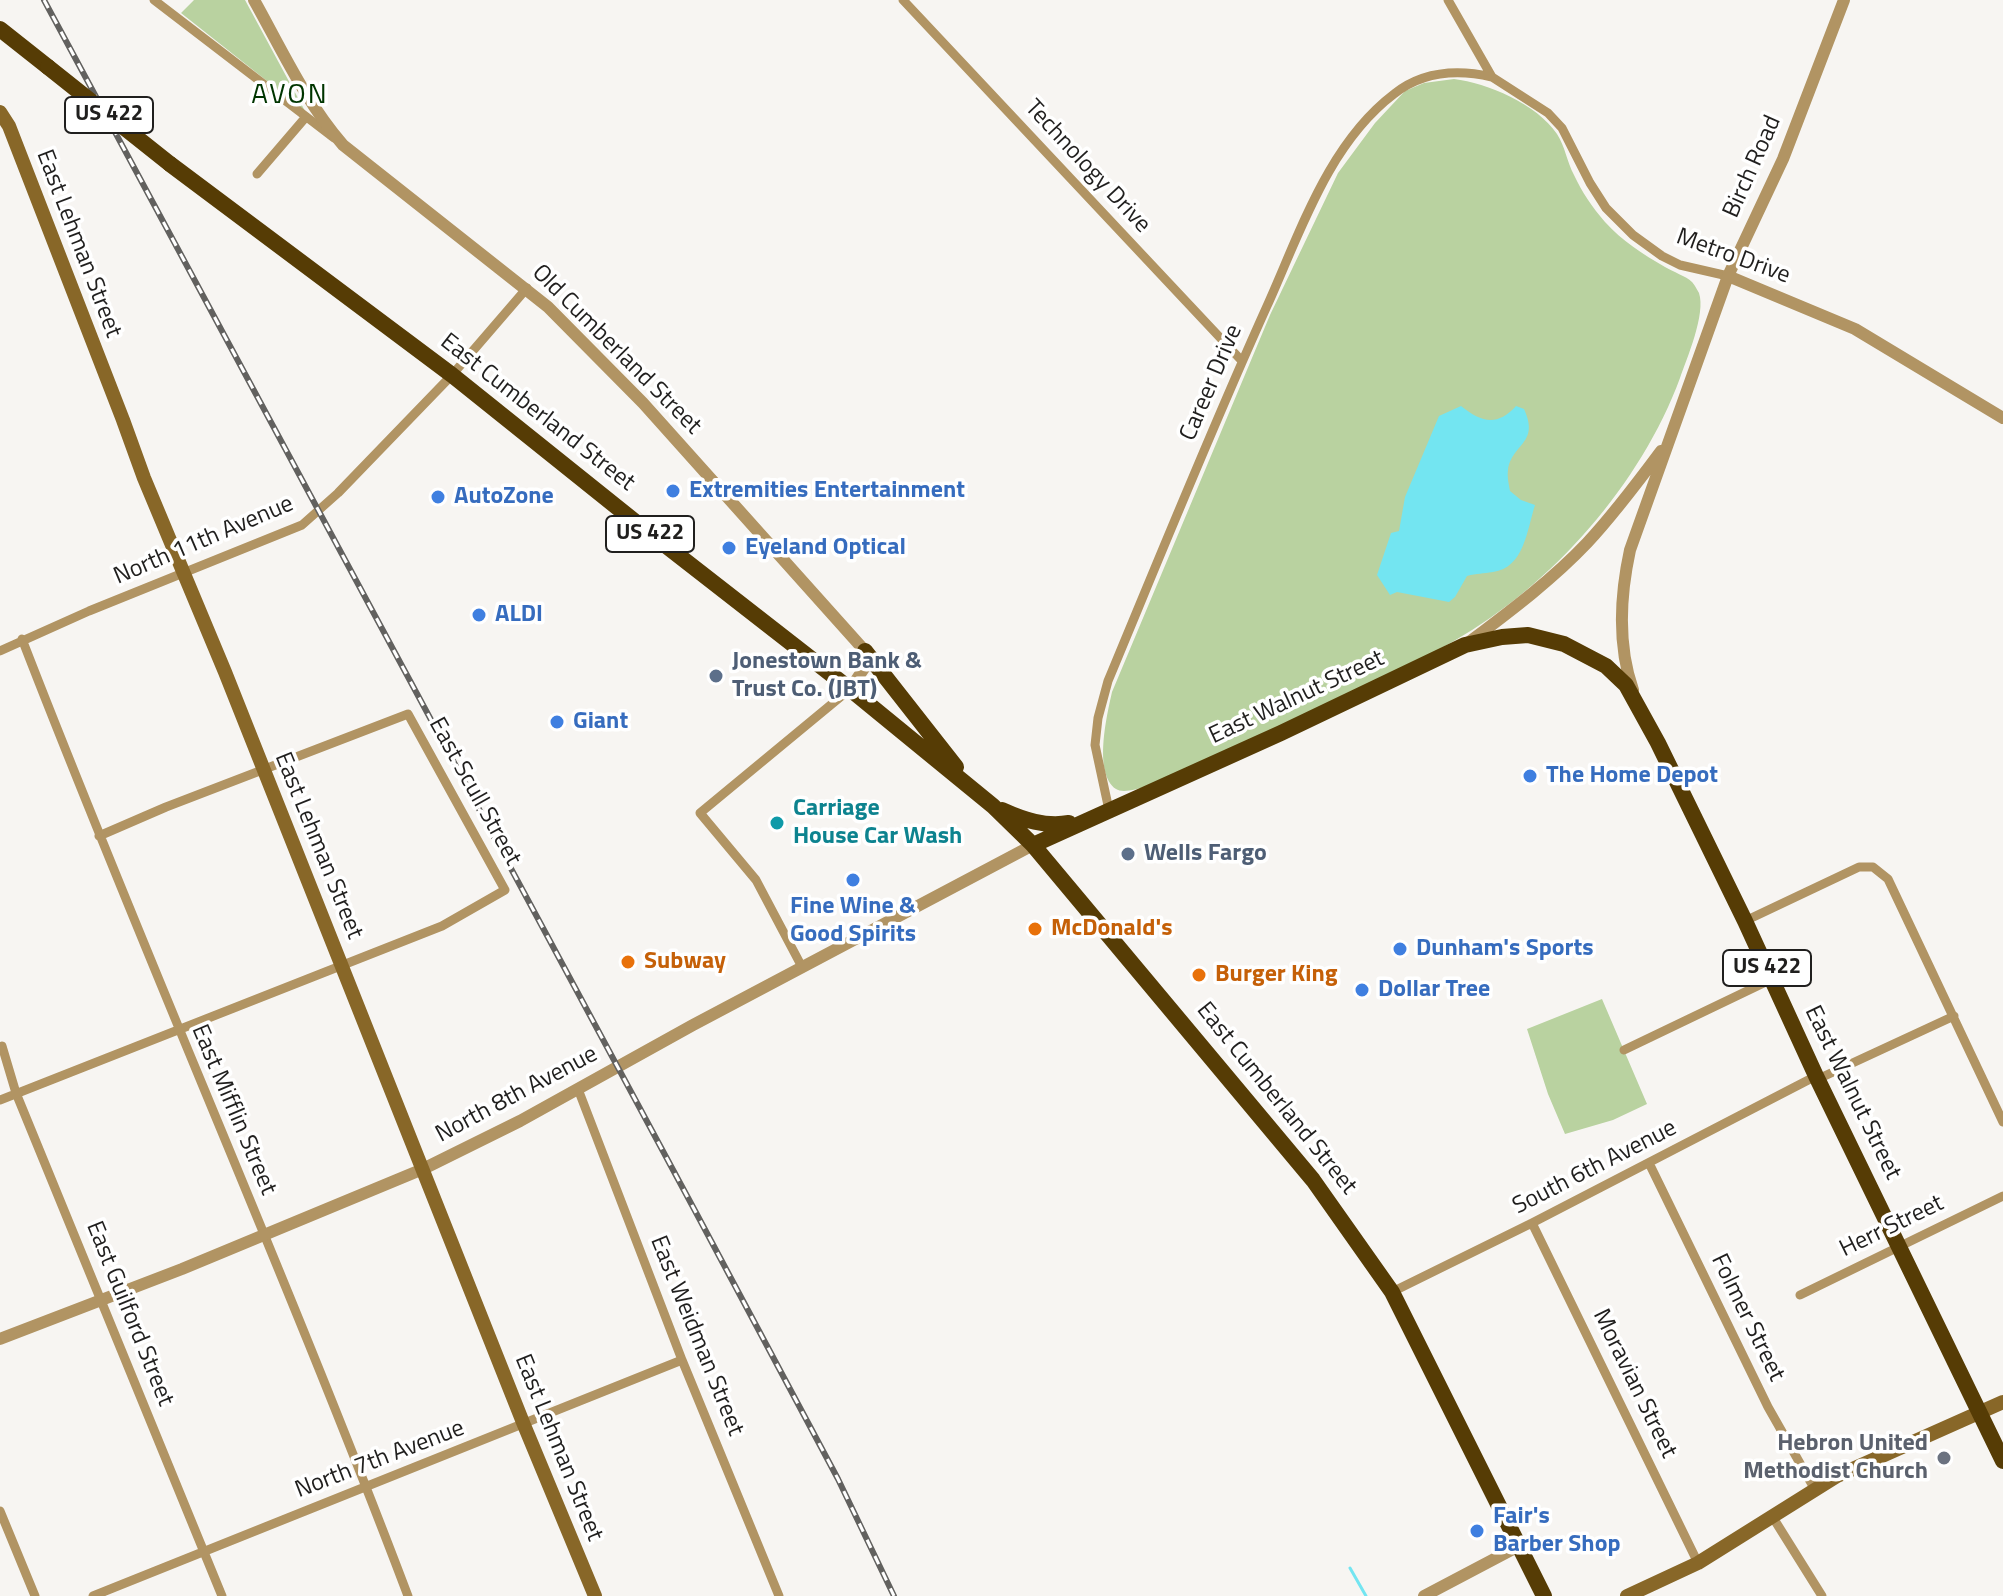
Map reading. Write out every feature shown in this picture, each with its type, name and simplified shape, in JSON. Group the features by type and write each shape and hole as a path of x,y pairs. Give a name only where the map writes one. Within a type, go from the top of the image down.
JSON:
{"highway":[{"name":"East Cumberland Street","path":"0,29 170,164 452,375 850,689 993,806 1033,845 1313,1180 1392,1292 1544,1596"},
{"name":"East Walnut Street","path":"1033,845 1281,733 1465,645 1528,635 1564,644 1606,666 1626,685 1639,705 2003,1461"},
{"path":"865,651 974,790"},
{"name":"US 422","path":"993,806 1025,820 1047,824 1086,819"},
{"path":"1517,1547 1529,1553 1551,1596"}],"main road":[{"name":"East Lehman Street","path":"0,112 9,126 144,478 595,1596"},
{"path":"1627,1596 1698,1563 1814,1488 2003,1402"}],"street":[{"name":"Old Cumberland Street","path":"154,0 527,288 643,403 865,651"},
{"path":"254,0 295,77 343,145"},
{"name":"Technology Drive","path":"903,0 1242,361"},
{"name":"Metro Drive","path":"1448,0 1492,77 1548,113 1562,128 1606,208 1633,235 1680,265 1728,276 1855,329 2003,418"},
{"name":"Birch Road","path":"1639,705 1626,670 1621,616 1630,550 1728,276 1783,159 1844,0"},
{"name":"Career Drive","path":"1109,810 1095,745 1098,718 1108,681 1242,361 1328,175 1363,124 1410,82 1468,72 1492,77"},
{"path":"257,174 305,118"},
{"name":"North 11th Avenue","path":"0,651 22,639 302,525 338,493 452,375 527,288"},
{"name":"Birch Road","path":"1465,645 1586,544 1668,442"},
{"name":"East Mifflin Street","path":"22,639 408,1596"},
{"path":"802,967 756,880 700,813 850,689 867,664 865,651"},
{"name":"East Scull Street","path":"264,770 408,714 505,890 442,926 343,965"},
{"path":"99,836 264,770"},
{"name":"North 8th Avenue","path":"0,1339 264,1236 423,1169 1033,845"},
{"path":"1745,921 1859,867 1873,867 1888,879 2003,1122"},
{"path":"0,1100 343,965"},
{"path":"1624,1050 1772,979"},
{"name":"South 6th Avenue","path":"1392,1292 1817,1078 1954,1016"},
{"name":"East Guilford Street","path":"2,1046 16,1093 222,1596"},
{"name":"East Weidman Street","path":"578,1089 682,1360 779,1596"},
{"name":"Folmer Street","path":"1649,1163 1768,1407 1814,1488"},
{"name":"Herr Street","path":"1800,1295 1899,1244 2003,1196"},
{"name":"Moravian Street","path":"1532,1223 1698,1563"},
{"name":"North 7th Avenue","path":"93,1596 682,1360"},
{"path":"0,1511 35,1596"},
{"path":"1772,1516 1822,1596"},
{"path":"1424,1596 1517,1547"}],"green space":[{"path":"194,0 245,0 305,111 181,13"},
{"path":"1454,79 1496,90 1537,113 1557,134 1580,187 1605,222 1633,247 1686,278 1696,288 1700,302 1698,324 1663,417 1642,456 1589,528 1525,591 1490,618 1402,669 1198,765 1140,788 1116,789 1109,781 1103,757 1112,692 1270,315 1338,173 1375,123 1405,91 1424,83"},
{"path":"1602,999 1647,1104 1613,1120 1565,1134 1527,1029"}],"water":[{"path":"1461,406 1475,416 1489,420 1502,417 1516,406 1524,409 1529,430 1510,461 1508,473 1510,491 1521,500 1535,505 1523,546 1512,563 1503,569 1467,576 1449,602 1397,592 1390,595 1377,575 1391,533 1399,531 1405,497 1439,416"}],"waterway":[{"path":"1350,1568 1366,1596"}],"railway":[{"path":"44,0 838,1479 894,1596"}],"place":[{"name":"Extremities Entertainment","path":"673,491"},
{"name":"AutoZone","path":"438,497"},
{"name":"Eyeland Optical","path":"729,548"},
{"name":"ALDI","path":"479,615"},
{"name":"Jonestown Bank & Trust Co. (JBT)","path":"716,676"},
{"name":"Giant","path":"557,722"},
{"name":"The Home Depot","path":"1530,776"},
{"name":"Carriage House Car Wash","path":"777,823"},
{"name":"Wells Fargo","path":"1128,854"},
{"name":"Fine Wine & Good Spirits","path":"853,880"},
{"name":"McDonald's","path":"1035,929"},
{"name":"Dunham's Sports","path":"1400,949"},
{"name":"Subway","path":"628,962"},
{"name":"Burger King","path":"1199,975"},
{"name":"Dollar Tree","path":"1362,990"},
{"name":"Hebron United Methodist Church","path":"1944,1458"},
{"name":"Fair's Barber Shop","path":"1477,1531"}],"district":[{"name":"AVON","path":"290,96"}]}
